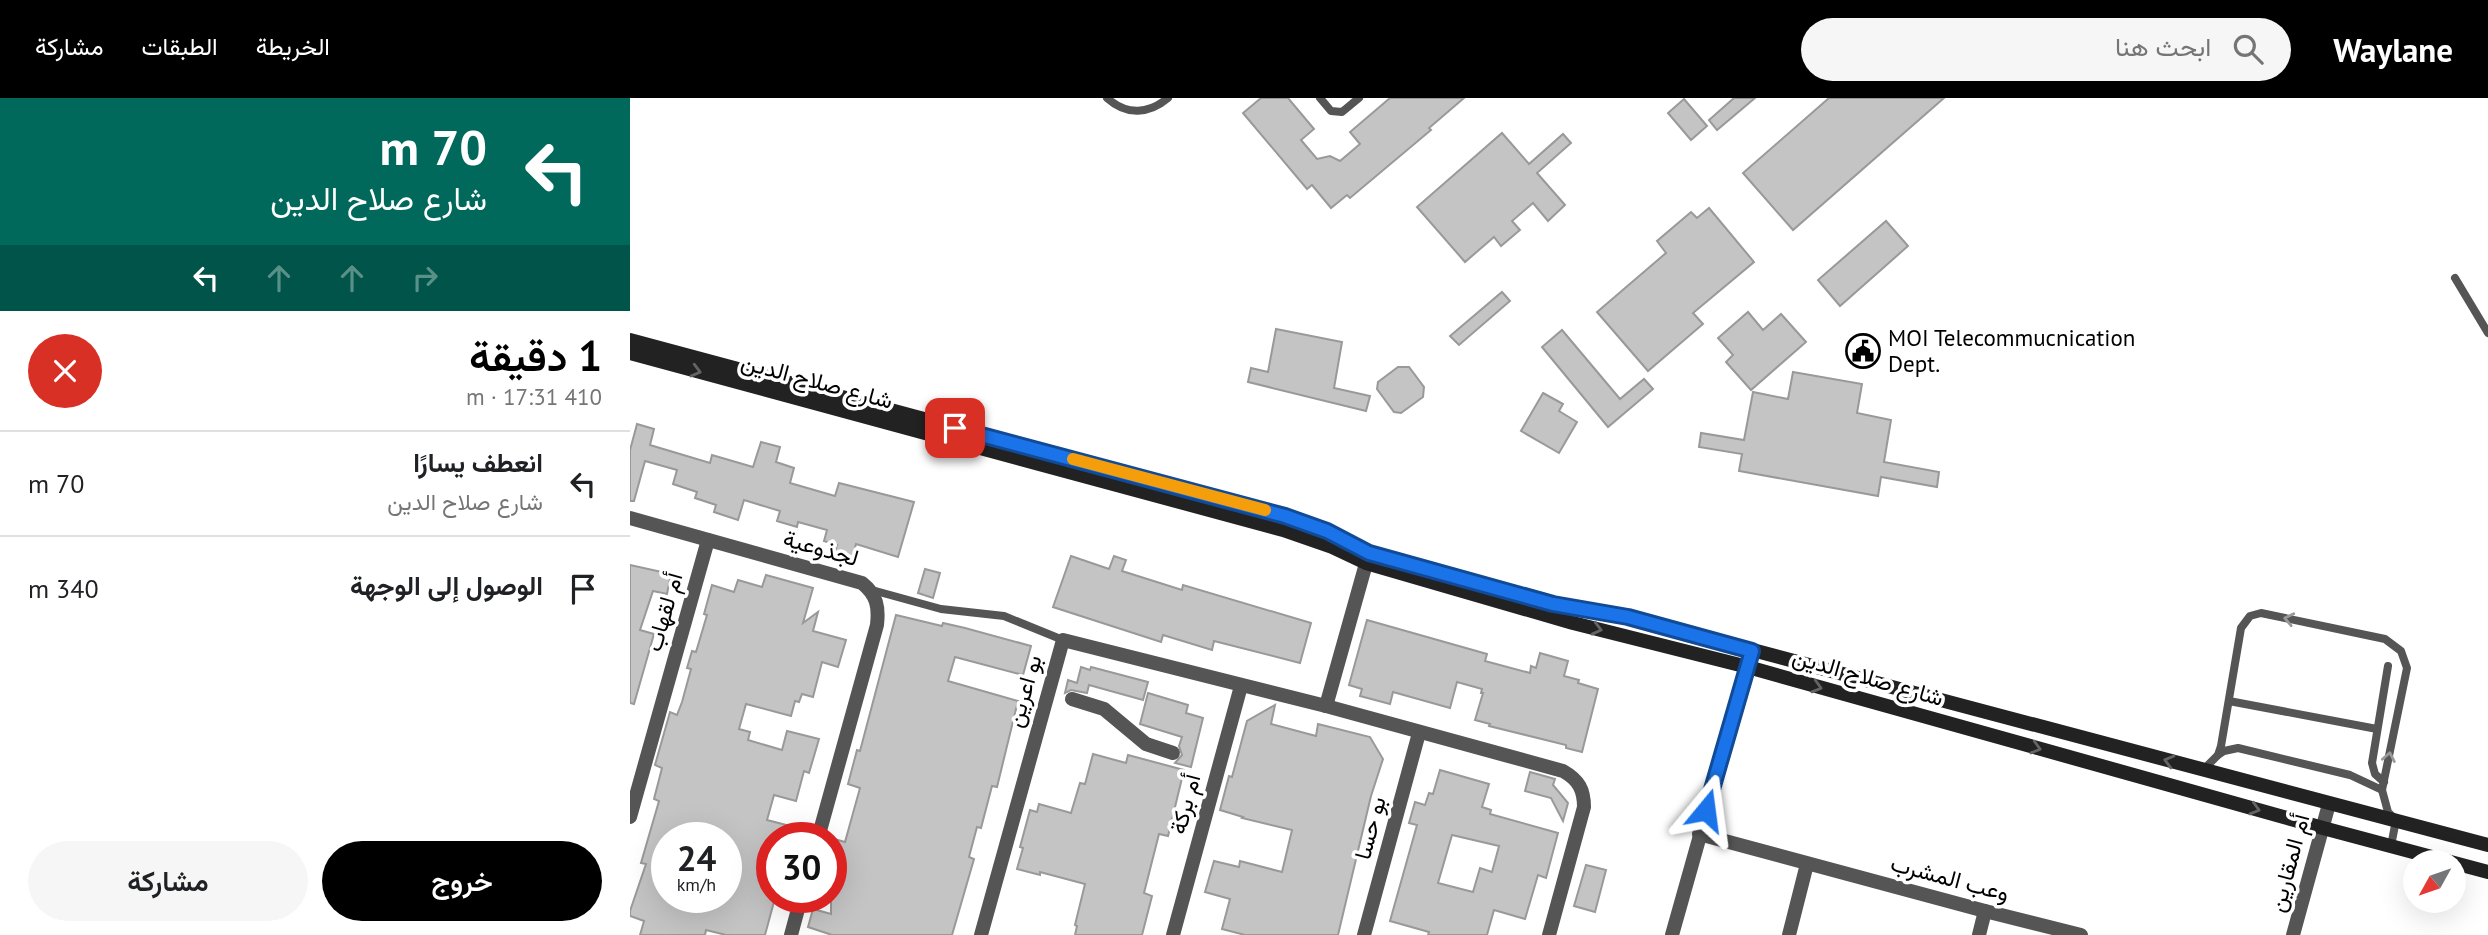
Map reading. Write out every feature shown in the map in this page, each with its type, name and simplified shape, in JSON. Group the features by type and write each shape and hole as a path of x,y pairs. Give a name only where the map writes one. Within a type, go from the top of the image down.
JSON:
{"street":[{"name":"شارع صلاح الدين","path":"630,340 1285,516 1327,531 1368,558 1553,604 1628,617 2488,845"},
{"name":"شارع صلاح الدين","path":"630,353 1283,530 1573,623 1748,667 2488,872"},
{"name":"لجذوعية","path":"630,518 862,583 872,590 879,608 877,625 822,822"},
{"name":"أم لقهاب","path":"630,817 635,784 708,540"},
{"path":"1326,706 1368,558"},
{"name":"بو اعرين","path":"981,935 1063,640 1326,706 1563,771 1573,777 1580,785 1584,807 1549,935"},
{"path":"1672,935 1752,651"},
{"name":"أم بركة","path":"1173,935 1241,686"},
{"path":"1047,691 1104,709 1143,741 1174,753"},
{"name":"بو حسا","path":"1364,935 1419,733"},
{"path":"2196,793 2203,770"},
{"name":"أم المقارين","path":"2293,935 2329,804"},
{"name":"وعب المشرب","path":"1699,834 2081,935"},
{"path":"1789,935 1807,864"},
{"path":"1979,935 1985,911"},
{"path":"791,935 797,913"}],"lane":[{"path":"1107,98 1125,110 1137,111 1149,110 1168,98"},
{"path":"1320,98 1331,111 1342,112 1359,98"},
{"path":"2455,278 2488,333"},
{"path":"872,590 940,609 1004,616 1063,640"},
{"path":"2218,755 2241,628 2246,619 2260,613 2391,641 2402,651 2407,668 2383,786 2388,812 2396,820 2391,846"},
{"path":"2383,786 2372,763 2388,666"},
{"path":"2229,701 2377,729"},
{"path":"2203,770 2218,755 2231,748 2238,748 2350,775 2383,786"}],"building":[{"path":"1261,98 1288,98 1314,129 1301,140 1317,159 1330,156 1340,161 1360,144 1350,132 1390,98 1464,98 1429,128 1431,130 1350,198 1347,195 1331,208 1312,185 1307,189 1243,113"},
{"path":"1734,98 1755,98 1717,130 1709,120"},
{"path":"1829,98 1944,98 1793,230 1743,173"},
{"path":"1684,99 1707,126 1691,140 1668,113"},
{"path":"1502,133 1529,164 1563,134 1571,143 1537,173 1565,205 1548,221 1533,203 1512,221 1520,230 1501,246 1494,237 1465,262 1417,207"},
{"path":"1709,208 1754,262 1693,313 1703,324 1648,371 1597,312 1666,253 1657,241 1691,212 1697,218"},
{"path":"1886,221 1908,246 1840,306 1818,280"},
{"path":"1502,292 1510,301 1459,345 1450,336"},
{"path":"1748,312 1763,330 1781,314 1806,342 1751,390 1726,362 1733,355 1718,338"},
{"path":"1276,329 1342,342 1334,388 1370,396 1366,411 1248,382 1251,368 1268,372"},
{"path":"1562,330 1620,399 1644,379 1653,389 1608,427 1542,347"},
{"path":"1398,367 1409,367 1424,387 1423,397 1401,413 1394,412 1377,389 1378,382"},
{"path":"1793,372 1862,384 1857,413 1891,420 1884,462 1939,472 1937,487 1881,477 1878,496 1739,471 1742,454 1699,447 1701,433 1744,440 1753,392 1788,399"},
{"path":"1543,393 1563,404 1559,411 1577,422 1559,453 1521,431"},
{"path":"637,424 654,429 650,445 710,463 712,455 753,467 761,442 780,447 776,462 794,468 790,483 835,496 839,483 914,502 898,557 856,544 851,562 833,557 837,545 824,541 827,530 798,522 797,527 777,521 780,511 744,500 738,520 714,512 716,505 695,498 697,492 673,484 677,470 645,461 634,501 630,501 630,450"},
{"path":"1071,556 1109,569 1114,556 1126,560 1122,571 1182,590 1183,585 1311,623 1300,663 1214,641 1212,650 1163,635 1161,642 1053,607"},
{"path":"630,565 671,574 667,594 653,591 640,630 654,634 634,704 630,703"},
{"path":"925,569 940,573 933,598 918,593"},
{"path":"766,575 813,588 803,623 818,612 813,631 846,640 838,667 822,662 813,697 802,694 799,702 795,701 791,716 746,704 739,729 750,732 748,740 782,750 787,731 819,739 809,773 804,771 796,801 774,795 767,820 775,822 756,822 756,913 771,913 765,935 726,935 706,930 705,935 640,935 644,921 630,916 630,911 646,864 641,863 651,829 651,913 742,913 742,822 653,822 659,801 654,799 662,768 655,765 670,712 677,715 682,702 691,669 687,668 692,651 696,652 707,615 704,614 712,585 734,592 738,580 762,587"},
{"path":"896,615 942,626 943,623 965,628 1031,646 1023,675 955,657 948,681 1018,701 997,787 992,786 981,828 977,827 969,857 974,859 952,935 832,935 808,927 812,913 847,913 847,835 860,788 848,784 857,750 860,751"},
{"path":"1367,620 1487,654 1485,661 1530,673 1531,666 1536,668 1540,653 1568,661 1564,676 1598,689 1582,752 1566,748 1566,745 1475,720 1482,689 1457,682 1450,708 1393,692 1390,704 1360,696 1362,689 1349,685"},
{"path":"1081,667 1090,670 1091,667 1148,682 1143,700 1089,685 1087,693 1071,690 1065,693 1068,680 1077,683"},
{"path":"1148,693 1188,705 1186,713 1203,718 1191,767 1175,763 1182,755 1179,746 1182,737 1140,724"},
{"path":"1275,705 1271,724 1316,736 1318,724 1370,737 1383,759 1371,796 1338,935 1245,935 1222,929 1230,899 1205,892 1214,861 1239,867 1240,861 1282,872 1292,830 1220,810 1247,721"},
{"path":"1093,754 1126,763 1128,755 1184,770 1168,836 1159,834 1144,893 1152,896 1142,935 1075,935 1085,884 1017,869 1030,810 1037,812 1039,804 1071,813 1080,783 1085,784"},
{"path":"1440,770 1489,784 1482,807 1491,810 1490,814 1558,833 1546,878 1538,875 1525,919 1494,910 1487,935 1428,935 1429,932 1390,921 1417,825 1409,823 1415,802 1425,805 1429,793 1433,794","holes":["1452,835 1499,846 1492,872 1480,868 1473,892 1438,883"]},
{"path":"1530,772 1555,779 1553,785 1568,803 1563,821 1551,798 1525,791"},
{"path":"1586,865 1606,870 1595,912 1574,906"}],"slow traffic":[{"path":"1073,459 1265,510"}],"place":[{"name":"MOI Telecommucnication Dept.","path":"1863,351"}],"route":[{"path":"955,428 1285,516 1327,531 1369,553 1553,604 1628,617 1752,651 1706,810"}]}
